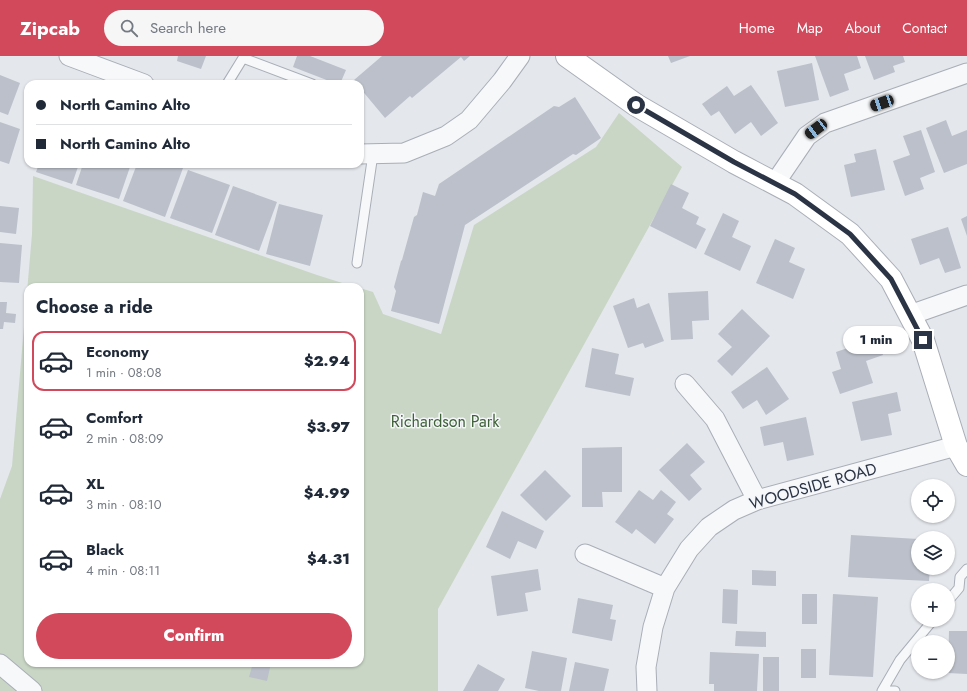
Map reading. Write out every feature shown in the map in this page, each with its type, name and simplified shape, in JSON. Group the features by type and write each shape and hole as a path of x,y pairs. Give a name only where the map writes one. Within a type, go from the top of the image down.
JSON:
{"street":[{"path":"71,56 134,80"},
{"path":"366,154 404,153 446,136 468,120 502,81 520,56"},
{"path":"567,56 636,105 734,162 795,194 850,234 891,279 923,340 956,446 967,465"},
{"path":"775,183 807,136 825,123 967,73"},
{"path":"910,315 967,295"},
{"path":"685,384 715,419 757,500"},
{"name":"WOODSIDE ROAD","path":"647,691 646,667 653,627 665,588 689,549 709,527 734,510 757,500 956,446"},
{"path":"585,554 665,588"},
{"path":"0,664 32,691"}],"lane":[{"path":"229,80 243,58 301,80"},
{"path":"357,264 366,154"},
{"path":"955,594 963,587 960,576 967,569"},
{"path":"882,691 900,660 927,627"},
{"path":"890,691 895,691"}],"green space":[{"name":"Richardson Park","path":"619,113 682,167 438,609 438,691 0,691 0,499 12,466 24,327 24,667 364,667 364,289 373,292 383,314 441,334 474,225 596,147"},
{"name":"Richardson Park","path":"33,176 342,283 28,283 32,234"}],"building":[{"path":"178,56 206,56 201,69 177,61"},
{"path":"297,56 310,56 346,70 342,80 327,80 293,67"},
{"path":"382,56 470,56 464,61 461,57 412,98 410,96 385,118 364,93 364,80 354,80"},
{"path":"668,56 690,56 671,63"},
{"path":"815,56 857,56 861,68 844,74 849,90 830,97"},
{"path":"865,56 903,56 905,62 893,66 895,72 874,80"},
{"path":"812,63 819,100 785,107 777,71"},
{"path":"0,75 20,83 8,115 0,112"},
{"path":"751,85 778,123 761,136 751,122 735,134 719,111 711,116 702,104 727,86 734,96"},
{"path":"575,97 601,138 576,155 573,154 465,225 439,324 391,311 396,291 394,287 414,217 417,215 423,192 435,196 439,184 554,106 559,107"},
{"path":"946,120 952,136 967,130 967,164 944,173 926,128"},
{"path":"0,122 20,129 9,164 0,161"},
{"path":"921,130 935,172 920,178 924,189 905,196 893,161 910,155 903,136"},
{"path":"876,149 885,190 851,197 844,165 856,162 854,154"},
{"path":"38,168 78,168 72,184 36,172"},
{"path":"82,168 130,168 119,199 76,185"},
{"path":"135,168 183,168 165,217 123,201"},
{"path":"188,170 230,185 212,233 170,218"},
{"path":"671,184 689,193 682,208 699,217 696,224 706,229 696,249 650,226"},
{"path":"233,186 277,202 259,251 215,235"},
{"path":"279,204 323,215 310,266 266,254"},
{"path":"0,206 19,208 16,234 0,232"},
{"path":"723,213 739,221 732,237 751,246 740,271 704,254"},
{"path":"967,216 967,236 961,219"},
{"path":"948,227 961,268 945,273 939,258 920,265 911,239"},
{"path":"775,239 795,248 789,262 805,269 793,299 756,283"},
{"path":"0,243 22,245 19,283 0,282"},
{"path":"708,291 709,320 692,321 693,339 671,340 668,293"},
{"path":"634,298 637,308 649,303 664,341 645,348 643,343 628,348 613,306"},
{"path":"0,302 7,302 6,313 16,314 15,323 4,322 3,329 0,329"},
{"path":"742,309 770,336 732,376 717,361 732,347 718,334"},
{"path":"877,338 883,355 866,361 873,383 840,394 832,372 841,369 836,352"},
{"path":"592,348 619,354 615,374 634,378 630,396 585,387"},
{"path":"767,367 789,399 766,415 757,400 743,409 731,392"},
{"path":"897,392 901,411 888,414 892,435 861,441 852,402"},
{"path":"806,417 814,455 787,461 783,442 764,446 760,427"},
{"path":"687,443 705,462 690,475 702,489 689,501 659,470"},
{"path":"622,447 622,492 602,492 603,507 582,507 582,448"},
{"path":"545,470 571,496 546,521 520,495"},
{"path":"639,490 653,500 661,490 676,502 667,514 674,519 655,544 636,529 632,534 615,522"},
{"path":"502,511 544,531 536,549 518,541 510,559 486,547"},
{"path":"851,535 911,539 911,575 929,575 929,581 848,577"},
{"path":"538,569 541,590 525,593 528,611 497,616 491,576"},
{"path":"752,570 776,571 776,586 752,585"},
{"path":"723,589 738,590 737,624 722,623"},
{"path":"802,594 817,594 817,624 802,624"},
{"path":"833,594 878,597 873,677 829,675"},
{"path":"578,598 613,605 610,619 616,620 612,641 572,633"},
{"path":"736,631 766,632 766,647 735,646"},
{"path":"949,631 967,631 967,674 955,673 955,635 949,635"},
{"path":"801,649 816,649 816,678 801,678"},
{"path":"532,651 567,658 561,691 539,691 525,688"},
{"path":"710,652 759,654 757,691 714,691 714,684 709,684"},
{"path":"763,657 779,657 779,691 763,691"},
{"path":"575,662 609,669 604,691 569,691"},
{"path":"478,664 505,679 498,691 463,691"},
{"path":"252,667 270,667 267,681 249,677"}],"route":[{"path":"636,105 734,162 795,194 850,234 891,279 923,340"}]}
